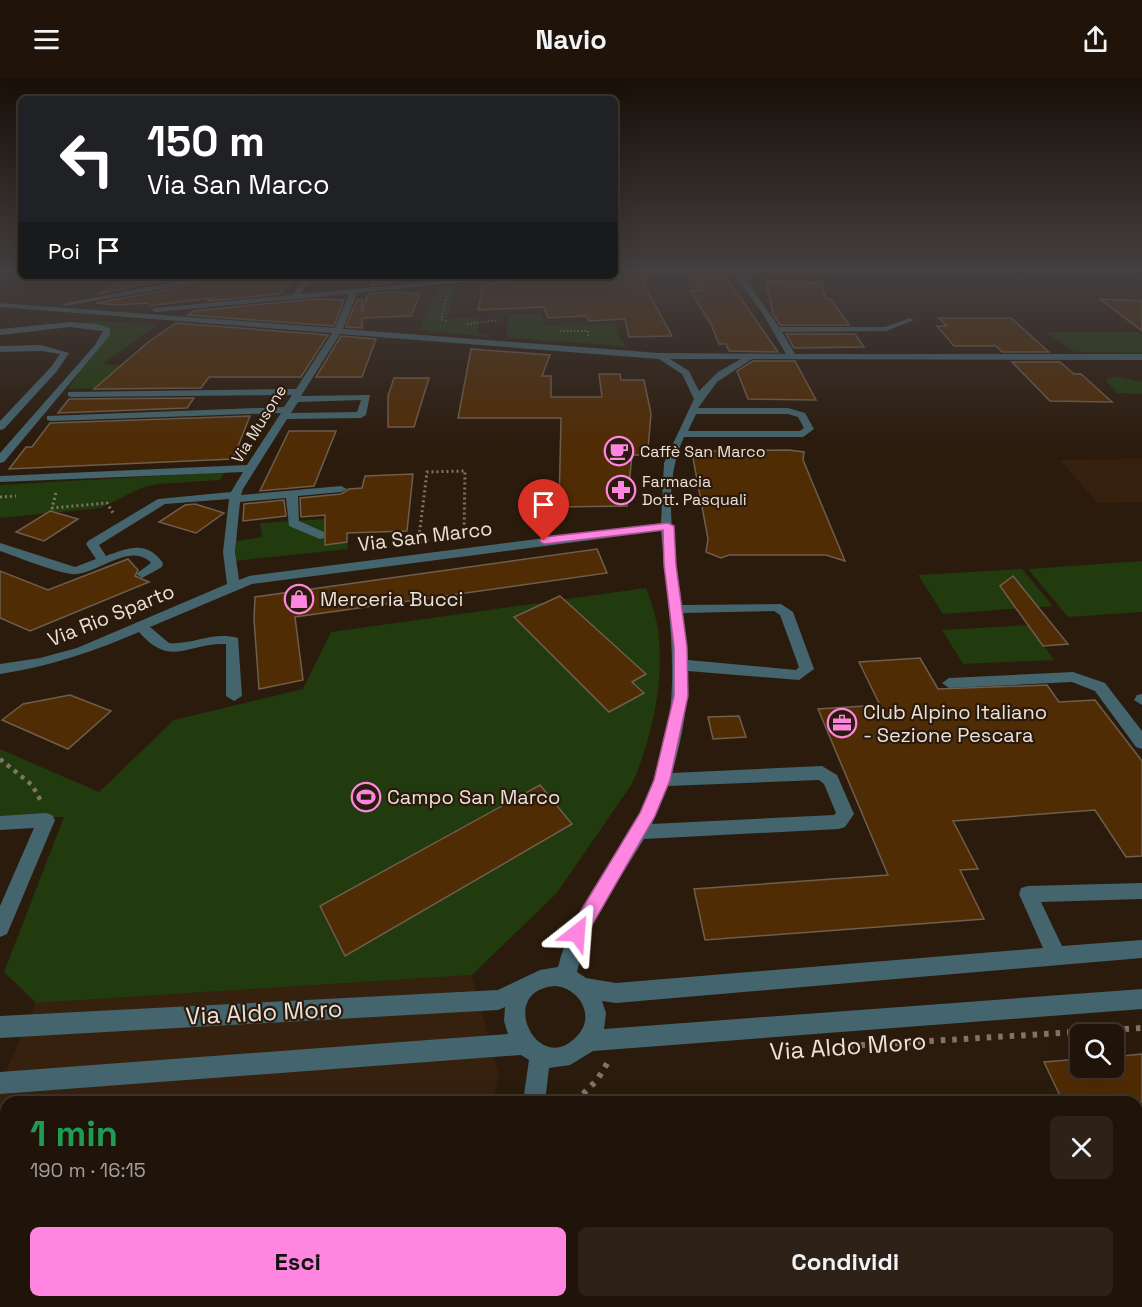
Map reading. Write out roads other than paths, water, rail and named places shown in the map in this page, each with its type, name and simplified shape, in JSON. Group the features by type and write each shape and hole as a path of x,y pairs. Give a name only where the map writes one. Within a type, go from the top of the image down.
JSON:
{"street":[{"path":"0,332 36,328"},
{"path":"0,460 98,347 107,330 100,328"},
{"path":"315,328 659,356 753,358 1142,357"},
{"path":"775,328 793,358"},
{"path":"777,331 888,328"},
{"name":"Via Musone","path":"234,585 230,566 236,497 251,468 338,330"},
{"path":"777,331 891,333"},
{"path":"0,349 32,347 54,349 64,353 54,369 0,427"},
{"path":"659,356 679,366 691,379 697,397"},
{"path":"704,357 715,369 716,377"},
{"path":"691,379 692,372 704,357"},
{"path":"574,982 577,933 638,832 662,780 678,717 682,665 668,526 669,464 697,397 716,377 738,363 753,358"},
{"path":"51,418 286,413 361,415 367,397 220,384"},
{"path":"71,394 299,392"},
{"path":"0,405 21,404"},
{"path":"681,434 803,434 809,429 802,415 789,411 692,411"},
{"path":"0,415 12,414"},
{"path":"0,477 22,447"},
{"path":"0,477 251,468"},
{"path":"104,561 92,544 151,505 174,498 292,494 340,489"},
{"path":"292,494 293,524 320,535"},
{"name":"Via San Marco","path":"234,585 265,577 668,526"},
{"path":"0,547 75,571 135,550 151,556 157,563 152,570 142,574"},
{"name":"Via Rio Sparto","path":"0,669 40,663 82,651 234,585"},
{"path":"676,609 776,607 786,612 807,669 799,675 682,665"},
{"path":"141,626 159,645 174,648 224,637 233,641 234,696"},
{"path":"949,682 1073,677 1100,687 1142,743"},
{"path":"638,832 839,822 845,814 831,780 822,773 662,780"},
{"path":"0,823 46,820 0,928"},
{"path":"1056,955 1029,894 1142,891"},
{"path":"534,1096 532,1050 515,1022 519,998 538,980 551,977 611,993 1142,949"},
{"path":"0,1083 532,1050 554,1058 567,1057 579,1051 588,1041 596,1018 590,996 574,982"},
{"name":"Via Aldo Moro","path":"0,1027 498,1000 527,988"},
{"name":"Via Aldo Moro","path":"588,1041 1142,999"}],"place":[{"name":"Caffè San Marco","path":"619,451"},
{"name":"Farmacia Dott. Pasquali","path":"621,490"},
{"name":"Merceria Bucci","path":"299,599"},
{"name":"Club Alpino Italiano - Sezione Pescara","path":"842,723"},
{"name":"Campo San Marco","path":"366,797"}]}
